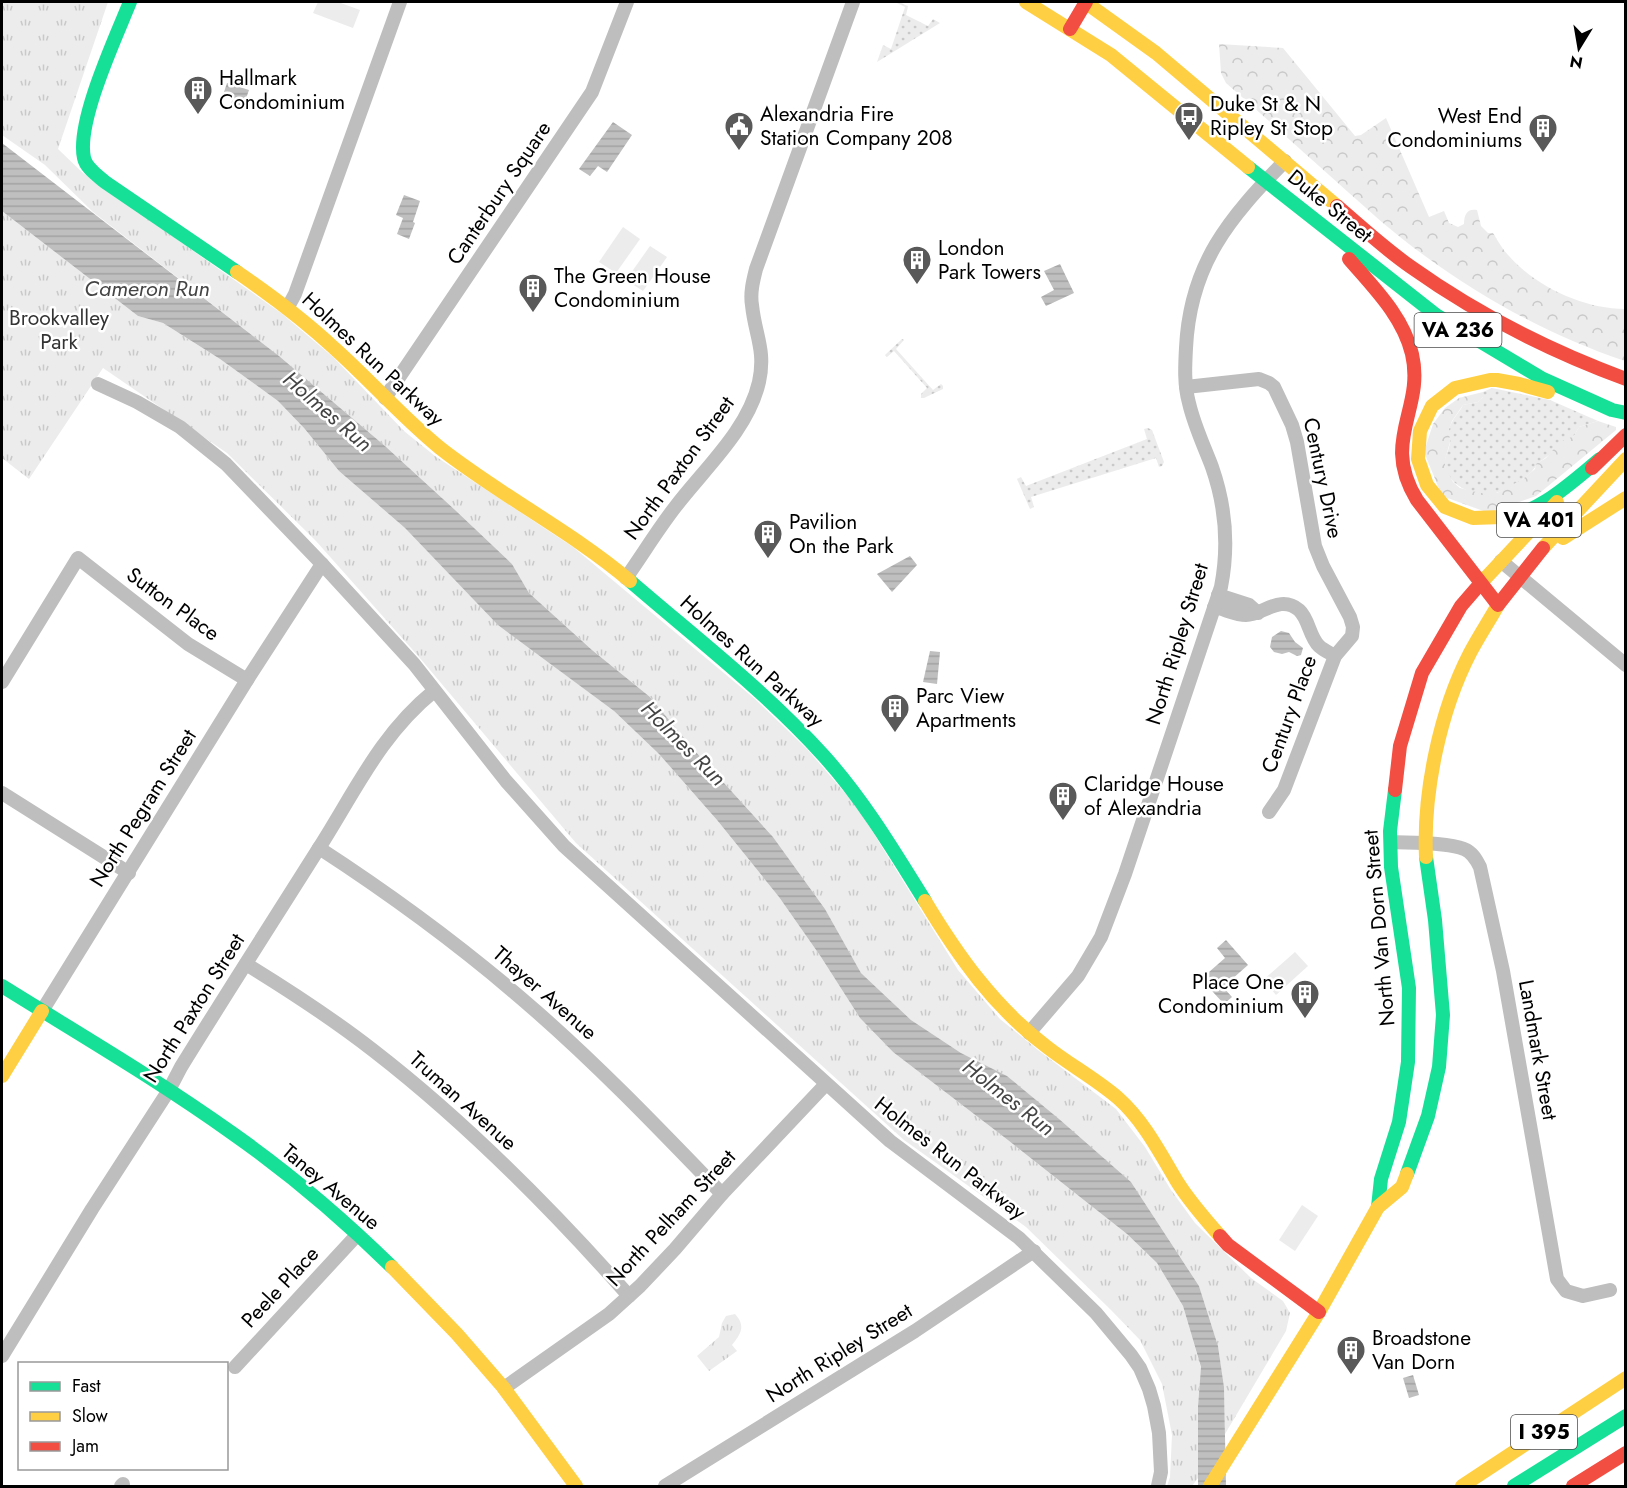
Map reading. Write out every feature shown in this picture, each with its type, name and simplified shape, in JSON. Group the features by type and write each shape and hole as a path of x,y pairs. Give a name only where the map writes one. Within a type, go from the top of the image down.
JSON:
{"main road":[{"name":"Holmes Run Parkway","path":"130,2 84,128 82,150 89,168 105,182 288,307 336,349 418,430 468,470 580,542 764,695 825,757 876,823 960,958 996,1001 1029,1033 1118,1098 1150,1134 1179,1185 1228,1245 1319,1312"},
{"name":"Duke Street","path":"1026,2 1070,29 1142,79 1413,299 1475,340 1543,379 1619,411"},
{"name":"Duke Street","path":"1086,2 1154,51 1411,267 1452,294 1557,351 1626,379"},
{"path":"1070,29 1086,2"},
{"path":"1320,224 1386,302 1406,333 1412,357 1414,382 1402,439 1402,469 1424,509 1498,605"},
{"path":"1600,459 1549,499 1526,511 1493,519 1464,515 1438,499 1423,480 1416,453 1427,413 1442,396 1467,383 1491,380 1508,381 1619,411"},
{"name":"North Van Dorn Street","path":"1378,1207 1381,1179 1392,1149 1403,1101 1409,1041 1409,988 1391,867 1393,796 1400,746 1422,674 1461,606 1529,530 1623,437"},
{"name":"North Van Dorn Street","path":"1210,1486 1319,1312 1378,1207 1402,1187 1412,1165 1428,1116 1439,1067 1443,1015 1435,920 1427,871 1425,830 1433,769 1447,712 1470,652 1498,605 1539,552 1626,459"},
{"path":"1539,552 1626,498"},
{"name":"Taney Avenue","path":"2,986 169,1090 303,1187 424,1300 504,1388 576,1486"},
{"name":"North Pegram Street","path":"2,1076 42,1011"},
{"name":"I 395","path":"1462,1486 1626,1378"},
{"path":"1514,1486 1626,1416"},
{"name":"I 395","path":"1573,1486 1626,1453"}],"street":[{"path":"288,307 295,294 400,2"},
{"name":"Canterbury Square","path":"385,398 592,92 627,2"},
{"name":"North Paxton Street","path":"626,578 674,509 732,439 752,405 762,354 752,307 751,291 756,269 853,2"},
{"name":"North Ripley Street","path":"1029,1033 1078,976 1101,937 1125,874 1216,601 1226,555 1226,533 1222,499 1194,422 1186,387 1187,326 1204,267 1220,236 1246,201 1285,161"},
{"name":"Century Drive","path":"1186,387 1259,379 1269,383 1281,398 1297,442 1315,546 1353,627 1352,636 1335,656"},
{"name":"Holmes Run Parkway","path":"98,384 145,407 180,427 203,444 250,488 414,664 529,809 564,846 909,1157 999,1222 1034,1251 1114,1332 1140,1368 1154,1406 1161,1452 1158,1486"},
{"name":"Sutton Place","path":"2,682 78,558 188,644 247,680"},
{"path":"1501,561 1626,665"},
{"name":"North Pegram Street","path":"42,1011 247,680 322,564"},
{"name":"Century Place","path":"1216,601 1249,605 1258,613 1269,606 1280,604 1292,606 1299,610 1319,646 1335,656 1284,790 1269,812"},
{"name":"North Paxton Street","path":"2,1356 374,757 393,729 434,691"},
{"path":"2,793 129,873"},
{"name":"Landmark Street","path":"1390,842 1465,849 1474,856 1480,867 1503,971 1557,1279 1566,1291 1583,1296 1610,1290"},
{"name":"Thayer Avenue","path":"319,848 400,902 495,975 578,1050 722,1194"},
{"name":"Truman Avenue","path":"246,964 346,1030 434,1101 497,1158 629,1296"},
{"name":"North Pelham Street","path":"504,1388 609,1314 629,1296 826,1084"},
{"name":"Peele Place","path":"235,1367 357,1235"},
{"name":"North Ripley Street","path":"665,1486 915,1331 1034,1251"}],"green space":[{"path":"2,2 108,2 58,149 83,173 281,313 333,357 404,431 435,456 573,547 755,699 807,749 858,808 958,970 1000,1019 1116,1109 1145,1147 1171,1190 1195,1223 1251,1278 1283,1301 1290,1313 1286,1331 1225,1434 1224,1387 1218,1346 1199,1286 1131,1182 1007,1076 961,1053 911,1020 861,973 825,909 773,837 694,750 650,697 592,650 529,593 512,564 454,509 385,446 279,356 93,212 45,165 2,135"},
{"path":"318,2 338,2 360,10 353,28 313,13"},
{"path":"898,2 908,6 906,15 928,26 933,19 940,23 877,62 883,45 891,49 905,7"},
{"path":"1219,44 1283,48 1355,136 1361,135 1386,118 1429,217 1444,211 1449,223 1458,227 1464,224 1468,211 1477,210 1481,226 1488,233 1493,233 1507,254 1533,277 1577,300 1609,308 1625,309 1625,361 1572,341 1497,303 1402,239 1226,83 1221,73"},
{"name":"Brookvalley Park","path":"2,211 138,316 163,323 220,359 278,401 304,428 339,471 405,528 498,624 614,711 659,754 717,820 779,897 860,1018 893,1052 1127,1234 1157,1263 1183,1306 1201,1368 1198,1406 1198,1478 1192,1486 1167,1486 1170,1477 1172,1435 1162,1384 1140,1340 1026,1227 904,1140 576,843 419,657 316,541 227,453 103,368 29,479 2,458"},
{"path":"623,227 640,239 616,273 599,262"},
{"path":"650,246 667,257 643,291 626,280"},
{"path":"902,339 904,340 896,349 933,390 941,384 943,389 921,398 921,394 927,388 894,351 887,357 885,355"},
{"path":"1492,388 1550,400 1598,421 1579,427 1574,436 1537,464 1525,478 1513,485 1488,495 1471,492 1455,483 1446,469 1445,459 1450,445 1449,429 1463,405 1478,402 1483,397 1483,392"},
{"path":"1483,392 1483,397 1478,402 1463,405 1449,429 1450,442 1445,467 1453,482 1460,488 1480,493 1497,493 1523,479 1560,442 1574,436 1579,427 1598,421 1616,427 1616,430 1536,496 1489,513 1442,496 1424,452 1433,424 1445,408 1459,398"},
{"path":"1144,429 1152,430 1164,462 1162,466 1159,467 1156,458 1031,497 1034,507 1030,509 1017,479 1021,477 1026,486 1147,439"},
{"path":"1295,952 1308,966 1276,995 1263,980"},
{"path":"1302,1205 1318,1216 1295,1251 1279,1240"},
{"path":"735,1314 741,1326 740,1334 732,1345 737,1351 709,1371 697,1356 719,1337 726,1316"}],"water":[{"path":"227,83 249,90 242,110 230,106 233,99 223,95"},
{"path":"613,122 632,135 607,172 598,166 590,176 579,169"},
{"name":"Cameron Run","path":"2,143 279,356 385,446 454,509 512,564 529,593 592,650 650,697 694,750 773,837 825,909 861,973 911,1020 961,1053 1007,1076 1131,1182 1199,1286 1218,1346 1224,1387 1226,1486 1198,1486 1198,1406 1201,1367 1183,1306 1157,1263 1127,1234 893,1052 860,1018 779,897 717,820 659,754 614,711 498,625 405,528 339,471 304,428 278,401 220,359 163,323 138,316 2,211"},
{"path":"404,195 420,201 409,239 397,234 403,218 396,215"},
{"path":"1060,264 1074,293 1046,306 1041,297 1054,290 1044,271"},
{"path":"910,556 917,565 892,592 877,574"},
{"path":"1281,631 1289,633 1303,648 1301,655 1274,652 1270,647 1272,637"},
{"path":"930,651 940,652 937,684 923,682"},
{"path":"1226,940 1248,965 1223,987 1232,997 1224,1004 1201,979 1225,958 1217,948"},
{"path":"1413,1375 1419,1395 1409,1398 1403,1378"}],"traffic: fast":[{"path":"130,2 91,102 83,142 85,162 105,182 237,272"},
{"path":"1248,167 1436,315 1543,379 1612,410 1626,413"},
{"path":"1502,517 1515,515 1542,504 1600,459"},
{"path":"630,581 705,644 801,731 838,772 865,807 925,901"},
{"path":"1378,1207 1381,1179 1399,1122 1408,1062 1409,988 1391,867 1390,831 1395,790"},
{"path":"1407,1174 1428,1116 1439,1067 1443,1015 1435,920 1426,857"},
{"path":"2,986 147,1076 253,1148 315,1197 392,1267"},
{"path":"1514,1486 1626,1416"}],"traffic: slow":[{"path":"1026,2 1111,55 1248,167"},
{"path":"1085,2 1156,53 1337,206"},
{"path":"237,272 287,308 323,338 440,448 584,546 630,581"},
{"path":"1502,517 1473,518 1445,507 1427,485 1418,459 1420,431 1432,406 1455,388 1497,380 1548,392"},
{"path":"1543,548 1626,459"},
{"path":"1563,538 1626,498"},
{"path":"1480,584 1557,502"},
{"path":"1426,857 1427,806 1442,726 1459,676 1498,605"},
{"path":"925,901 964,961 994,998 1028,1032 1118,1098 1136,1117 1178,1183 1220,1236"},
{"path":"2,1076 42,1011"},
{"path":"1210,1486 1319,1312 1378,1207 1402,1187 1407,1174"},
{"path":"392,1267 457,1334 503,1387 576,1486"},
{"path":"1462,1486 1626,1378"}],"traffic: jam":[{"path":"1070,29 1086,2"},
{"path":"1337,206 1401,260 1488,316 1542,344 1626,379"},
{"path":"1349,259 1377,291 1402,327 1412,354 1413,392 1403,442 1402,460 1407,479 1417,500 1498,605 1543,548"},
{"path":"1592,468 1626,435"},
{"path":"1395,790 1400,746 1422,673 1461,606 1480,584"},
{"path":"1220,1236 1228,1245 1319,1312"},
{"path":"1573,1486 1626,1453"}],"place":[{"name":"Hallmark Condominium","path":"198,116"},
{"name":"Duke St & N Ripley St Stop","path":"1189,142"},
{"name":"Alexandria Fire Station Company 208","path":"739,152"},
{"name":"West End Condominiums","path":"1543,154"},
{"name":"London Park Towers","path":"917,286"},
{"name":"The Green House Condominium","path":"533,314"},
{"name":"Pavilion On the Park","path":"768,560"},
{"name":"Parc View Apartments","path":"895,734"},
{"name":"Claridge House of Alexandria","path":"1063,822"},
{"name":"Place One Condominium","path":"1305,1020"},
{"name":"Broadstone Van Dorn","path":"1351,1376"}],"water label":[{"name":"Holmes Run","path":"328,411"},
{"name":"Holmes Run","path":"684,743"},
{"name":"Holmes Run","path":"1009,1097"}]}
